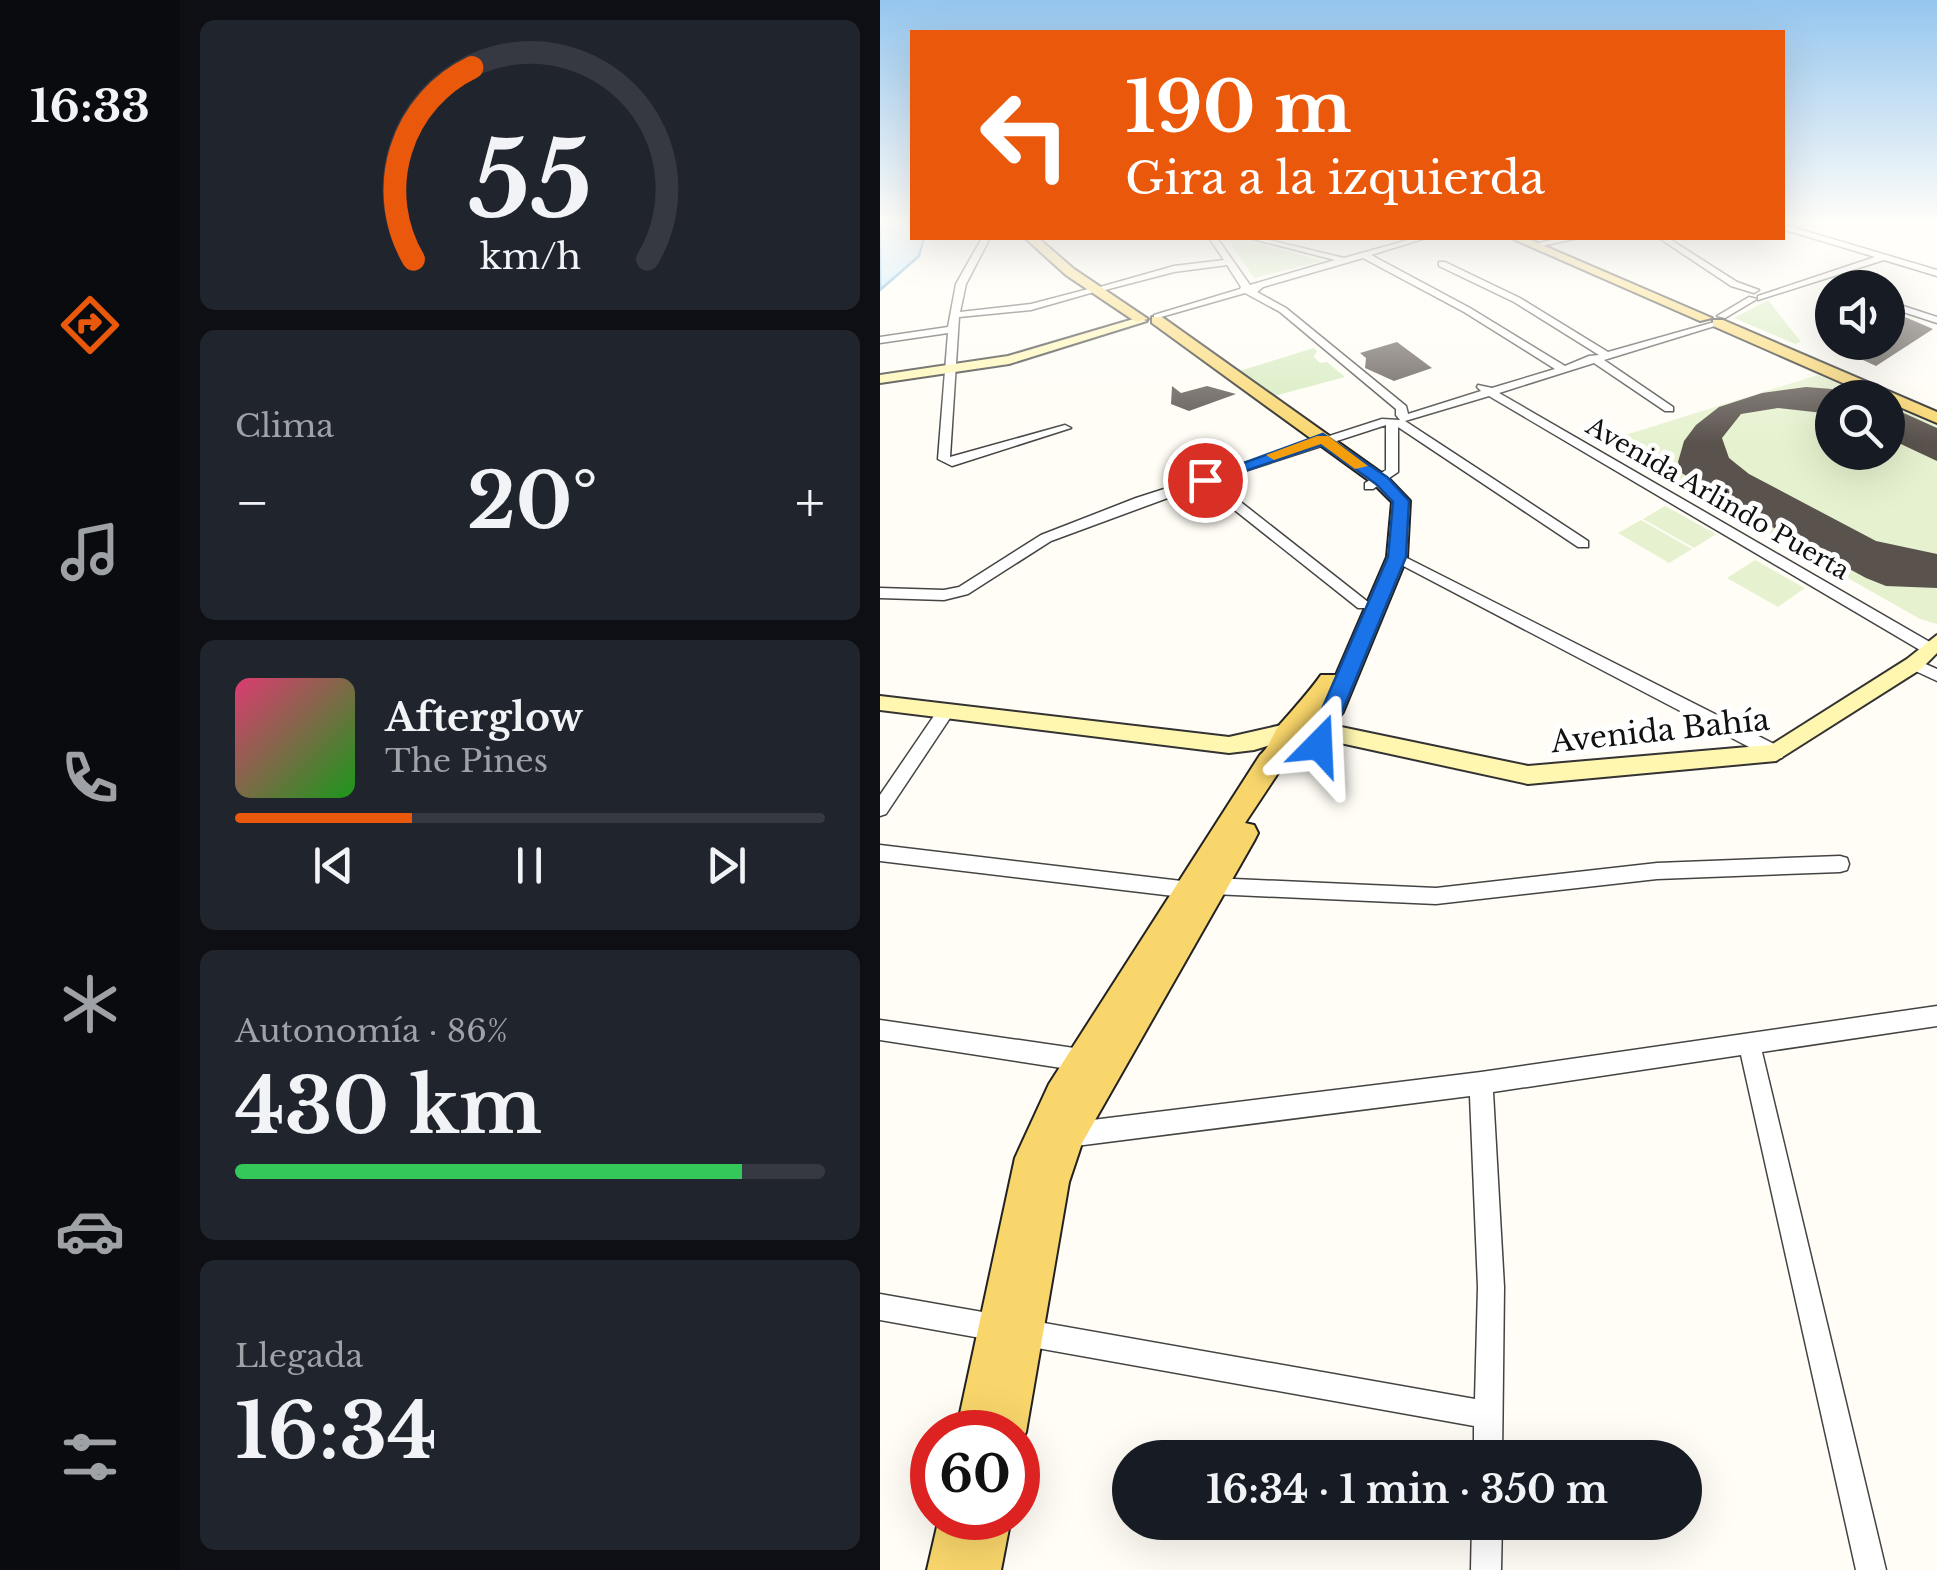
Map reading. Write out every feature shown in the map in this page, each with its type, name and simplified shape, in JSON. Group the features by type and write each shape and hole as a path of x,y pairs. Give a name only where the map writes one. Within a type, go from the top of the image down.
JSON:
{"main road":[{"path":"1114,296 1401,501 1397,557 1331,712 1305,736"},
{"path":"1664,296 1933,410"},
{"path":"1007,1410 1027,1170 1081,1060 1305,736 1363,605 1386,535 1387,507 1375,483"},
{"path":"984,1410 1011,1332 1068,1136 1201,888"},
{"path":"949,1570 955,1540"},
{"path":"979,1570 985,1540"}],"street":[{"path":"958,296 944,459 952,462 1065,428"},
{"path":"954,315 1031,307 1071,296"},
{"path":"880,379 1010,360 1224,296"},
{"path":"1261,296 1396,416 1583,544"},
{"path":"1441,296 1558,366"},
{"path":"1509,296 1599,354 1668,409"},
{"path":"1715,318 1740,296"},
{"path":"880,593 944,595 963,591 1046,538 1317,440 1715,318 1754,296"},
{"path":"1276,308 1274,312 1396,416"},
{"path":"1905,310 1937,320"},
{"path":"880,340 953,329"},
{"path":"1396,416 1490,387"},
{"name":"Avenida Arlindo Puerta","path":"1490,387 1930,648 1937,676"},
{"path":"1375,483 1392,472 1396,416"},
{"path":"1205,480 1363,605"},
{"path":"1397,557 1776,753"},
{"name":"Avenida Bahía","path":"880,703 1229,745 1305,736 1360,736 1528,775 1776,753 1930,648"},
{"path":"880,809 946,711"},
{"path":"880,853 1201,888 1436,896 1657,871 1840,864"},
{"path":"1068,1136 1481,1084 1937,1016"},
{"path":"880,1030 1081,1060"},
{"path":"1749,1042 1870,1570"},
{"path":"1481,1084 1492,1287 1488,1440"},
{"path":"880,1307 1489,1415"},
{"path":"1486,1570 1487,1540"}],"green space":[{"path":"1768,300 1801,342 1795,344 1734,318"},
{"path":"1314,348 1314,357 1320,363 1327,362 1345,377 1274,396 1239,371"},
{"path":"1818,375 1830,380 1815,380 1815,470 1905,470 1905,411 1937,425 1937,624 1920,619 1606,441"},
{"path":"1665,506 1716,534 1694,548 1643,519"},
{"path":"1641,520 1692,549 1669,563 1618,533"},
{"path":"1755,560 1805,588 1778,607 1727,578"}],"building":[{"path":"1905,317 1933,329 1905,347"},
{"path":"1397,342 1432,368 1394,381 1365,368 1366,358 1360,353"},
{"path":"1863,360 1885,360 1876,366"},
{"path":"1172,386 1181,393 1207,386 1236,394 1189,411 1171,404"},
{"path":"1815,388 1815,412 1778,408 1741,414 1722,438 1729,458 1749,474 1876,541 1937,554 1937,588 1886,586 1866,578 1715,496 1682,473 1678,462 1684,441 1696,425 1719,407 1762,393"},
{"path":"1905,414 1937,428 1937,461 1905,446"}],"slow traffic":[{"path":"1274,455 1323,439 1360,466"}],"route":[{"path":"1205,480 1323,439 1394,491 1401,501 1397,557 1331,712 1319,727 1323,735 1319,745"}]}
